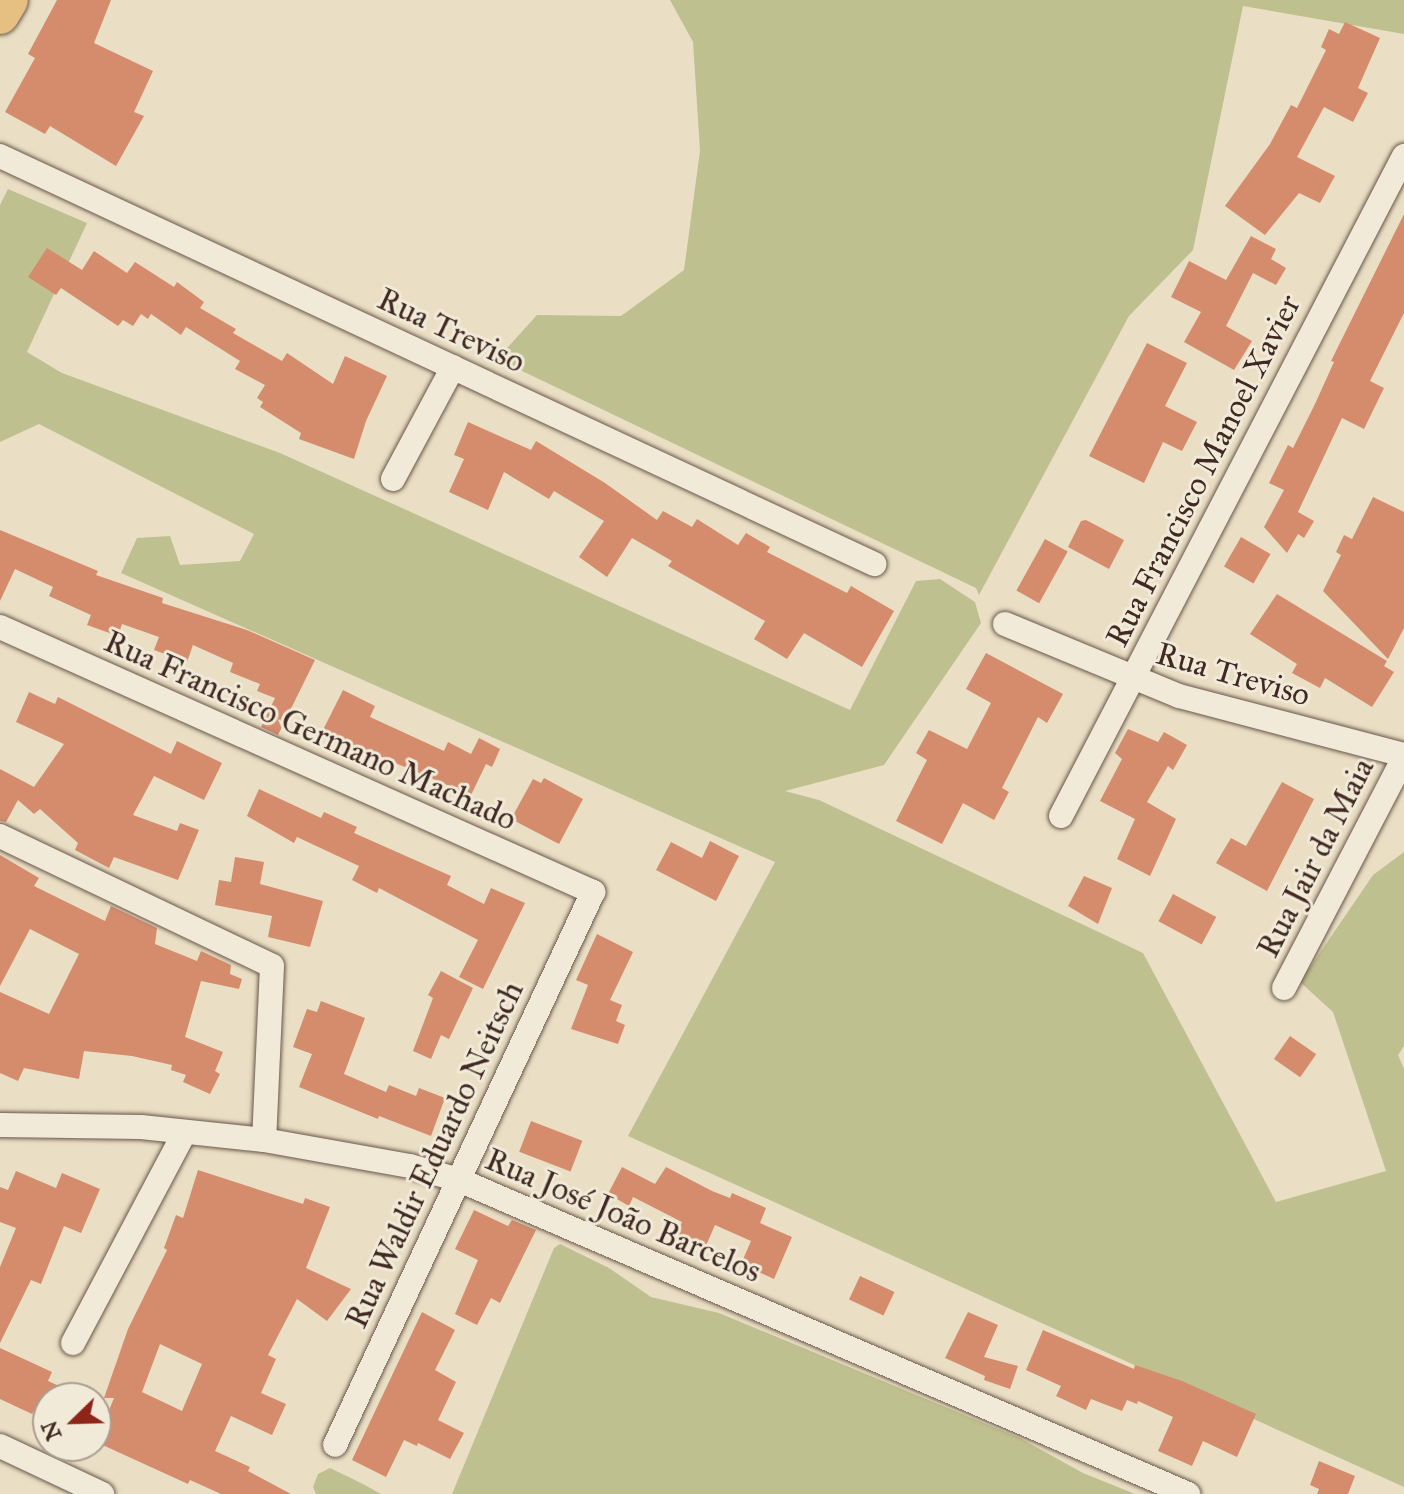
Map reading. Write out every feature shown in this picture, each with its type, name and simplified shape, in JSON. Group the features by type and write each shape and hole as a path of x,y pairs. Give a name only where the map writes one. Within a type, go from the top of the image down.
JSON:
{"main road":[{"path":"0,15 9,0"}],"street":[{"name":"Rua Treviso","path":"0,156 874,564"},
{"name":"Rua Francisco Manoel Xavier","path":"1061,816 1404,156"},
{"path":"393,479 453,367"},
{"name":"Rua Treviso","path":"1005,624 1132,680 1179,696 1404,756"},
{"name":"Rua Francisco Germano Machado","path":"0,627 593,892"},
{"name":"Rua Jair da Maia","path":"1284,988 1404,756"},
{"path":"0,836 272,966 264,1140"},
{"name":"Rua Waldir Eduardo Neitsch","path":"335,1445 593,892"},
{"name":"Rua José João Barcelos","path":"0,1125 141,1127 264,1140 410,1166 459,1180 1188,1494"},
{"path":"73,1343 184,1133"},
{"path":"0,1446 102,1494"}],"green space":[{"path":"670,0 1404,0 1404,34 1243,6 1193,250 1129,316 979,595 976,588 497,359 537,315 621,316 684,270 700,151 693,42"},
{"path":"8,189 87,223 27,352 62,373 280,453 850,710 916,581 940,579 975,602 981,623 884,765 785,791 819,800 1143,953 1276,1202 1386,1171 1333,1012 1300,982 1373,875 1404,852 1404,1046 1398,1055 1404,1069 1404,1487 628,1136 775,862 121,573 137,538 170,536 180,565 240,561 254,534 39,424 0,442 0,205"},
{"path":"560,1244 609,1268 651,1297 719,1313 1020,1438 1083,1473 1135,1494 452,1494 554,1248"},
{"path":"330,1468 381,1494 316,1494 313,1487 318,1474"}],"building":[{"path":"57,0 111,0 94,43 153,71 134,112 144,116 116,166 50,126 45,134 5,112 35,58 28,54"},
{"path":"1345,22 1380,38 1358,88 1368,93 1353,122 1324,107 1297,157 1335,176 1320,203 1299,193 1265,235 1225,206 1270,144 1291,105 1297,108 1326,50 1321,47 1329,29 1339,34"},
{"path":"1404,214 1404,313 1370,381 1384,388 1364,429 1342,418 1298,512 1314,521 1304,538 1298,534 1287,553 1264,527 1284,490 1269,483 1288,445 1293,448 1334,362 1331,361"},
{"path":"1251,236 1276,249 1271,259 1286,268 1276,285 1253,273 1226,326 1252,341 1234,370 1184,342 1201,312 1171,297 1189,261 1226,280"},
{"path":"47,248 82,270 94,251 127,273 135,262 174,287 177,282 204,302 200,308 236,329 233,333 282,361 287,353 333,384 345,356 387,376 366,421 354,459 299,439 301,433 260,407 263,402 257,398 265,385 235,369 240,361 186,327 181,335 151,314 148,319 141,314 133,326 123,320 118,326 61,288 56,295 28,277"},
{"path":"1147,343 1187,363 1165,406 1197,422 1182,451 1163,442 1144,483 1089,456"},
{"path":"468,422 531,450 536,441 605,483 657,520 663,511 692,527 697,519 738,545 746,533 770,547 767,552 847,593 851,586 894,611 862,667 804,633 787,659 754,639 765,621 668,566 672,561 632,538 607,577 579,557 604,521 554,491 549,499 504,472 488,510 449,492 464,459 454,455"},
{"path":"1373,497 1404,512 1404,628 1388,659 1323,591 1341,555 1336,552 1344,535 1352,539"},
{"path":"1086,520 1124,540 1109,569 1068,547 1081,521"},
{"path":"0,530 98,571 96,575 163,598 162,603 247,630 315,660 278,735 261,727 275,698 257,691 260,684 230,672 233,663 193,645 187,662 154,650 159,637 122,624 118,636 87,625 91,615 49,596 53,587 15,569 0,601"},
{"path":"1241,537 1270,554 1253,583 1224,566"},
{"path":"1045,539 1068,552 1039,603 1016,591"},
{"path":"1277,594 1387,661 1384,666 1394,672 1372,707 1325,678 1320,688 1292,673 1297,664 1250,634"},
{"path":"986,653 1063,694 1047,723 1038,717 1002,788 1009,792 994,820 963,803 942,844 896,821 927,760 916,753 929,730 967,749 991,703 966,689"},
{"path":"343,690 375,706 370,717 444,751 448,742 471,754 479,738 500,749 492,767 486,764 471,795 322,732"},
{"path":"29,692 55,704 58,697 171,754 177,741 222,763 204,800 154,776 133,815 177,831 180,823 199,830 178,880 114,857 109,868 75,850 78,843 40,809 34,814 18,800 6,822 0,821 0,769 34,787 64,744 16,722"},
{"path":"1128,729 1158,742 1164,732 1187,745 1173,770 1168,766 1147,802 1176,819 1150,876 1117,859 1135,819 1100,801 1122,759 1115,753"},
{"path":"544,778 583,799 559,844 511,819 533,779 541,783"},
{"path":"1282,782 1314,799 1267,891 1216,863 1231,838 1246,846"},
{"path":"259,789 321,818 324,812 357,827 354,833 451,876 447,885 484,904 491,888 525,903 483,989 459,977 478,940 379,888 377,893 352,880 359,866 297,837 294,843 247,816"},
{"path":"710,841 739,856 716,901 656,870 671,842 702,858"},
{"path":"0,855 39,878 34,886 105,921 111,906 157,928 155,944 197,961 201,951 231,965 230,974 242,979 239,989 201,981 185,1037 223,1052 215,1071 220,1074 210,1094 183,1082 186,1075 171,1070 172,1065 132,1056 84,1051 79,1079 24,1068 18,1081 0,1073 0,992 49,1014 79,954 30,929 0,986"},
{"path":"235,857 264,862 260,884 323,901 310,947 268,937 272,916 215,905 219,880 231,882"},
{"path":"1084,876 1112,888 1098,924 1068,906"},
{"path":"1173,894 1216,917 1202,944 1158,921"},
{"path":"597,934 633,952 610,1000 622,1005 616,1021 625,1025 618,1044 571,1029 588,985 576,980"},
{"path":"441,971 473,988 449,1039 441,1035 431,1059 413,1051 433,998 428,995"},
{"path":"321,1001 365,1018 344,1074 386,1092 389,1085 416,1096 419,1088 445,1098 431,1136 379,1116 378,1119 299,1087 312,1054 293,1047 307,1009 317,1012"},
{"path":"1290,1036 1316,1054 1300,1077 1274,1059"},
{"path":"531,1121 582,1141 571,1172 519,1152"},
{"path":"622,1167 655,1184 666,1167 712,1191 730,1198 732,1193 766,1208 760,1223 792,1237 774,1279 741,1264 751,1241 715,1225 705,1248 676,1236 682,1222 633,1197 629,1206 608,1194"},
{"path":"198,1170 303,1204 305,1198 330,1207 306,1268 351,1289 327,1321 297,1299 268,1355 276,1359 261,1393 286,1404 272,1435 231,1416 215,1451 250,1467 248,1471 291,1494 221,1494 190,1480 188,1484 112,1449 114,1398 110,1382 128,1329 167,1250 164,1248 176,1215 183,1218","holes":["160,1344 202,1364 182,1411 142,1392"]},
{"path":"16,1171 56,1188 62,1173 100,1189 81,1233 64,1226 41,1284 31,1280 0,1343 0,1267 16,1228 0,1222 0,1187 8,1190"},
{"path":"474,1210 508,1226 512,1220 536,1230 500,1303 491,1298 477,1325 455,1314 478,1260 455,1249"},
{"path":"860,1276 894,1292 883,1316 849,1300"},
{"path":"422,1312 455,1330 435,1370 456,1382 438,1420 464,1433 450,1459 418,1443 417,1446 404,1440 386,1477 352,1460"},
{"path":"968,1312 998,1325 984,1357 1018,1366 1010,1389 984,1380 985,1376 945,1358"},
{"path":"1043,1330 1134,1369 1135,1365 1182,1381 1256,1414 1237,1457 1203,1441 1192,1466 1158,1451 1173,1417 1138,1401 1137,1404 1127,1400 1122,1411 1091,1399 1086,1410 1056,1396 1061,1386 1026,1370"},
{"path":"0,1348 52,1372 50,1382 32,1382 32,1414 0,1399"},
{"path":"1319,1461 1355,1476 1348,1494 1317,1494 1319,1489 1310,1485"}]}
